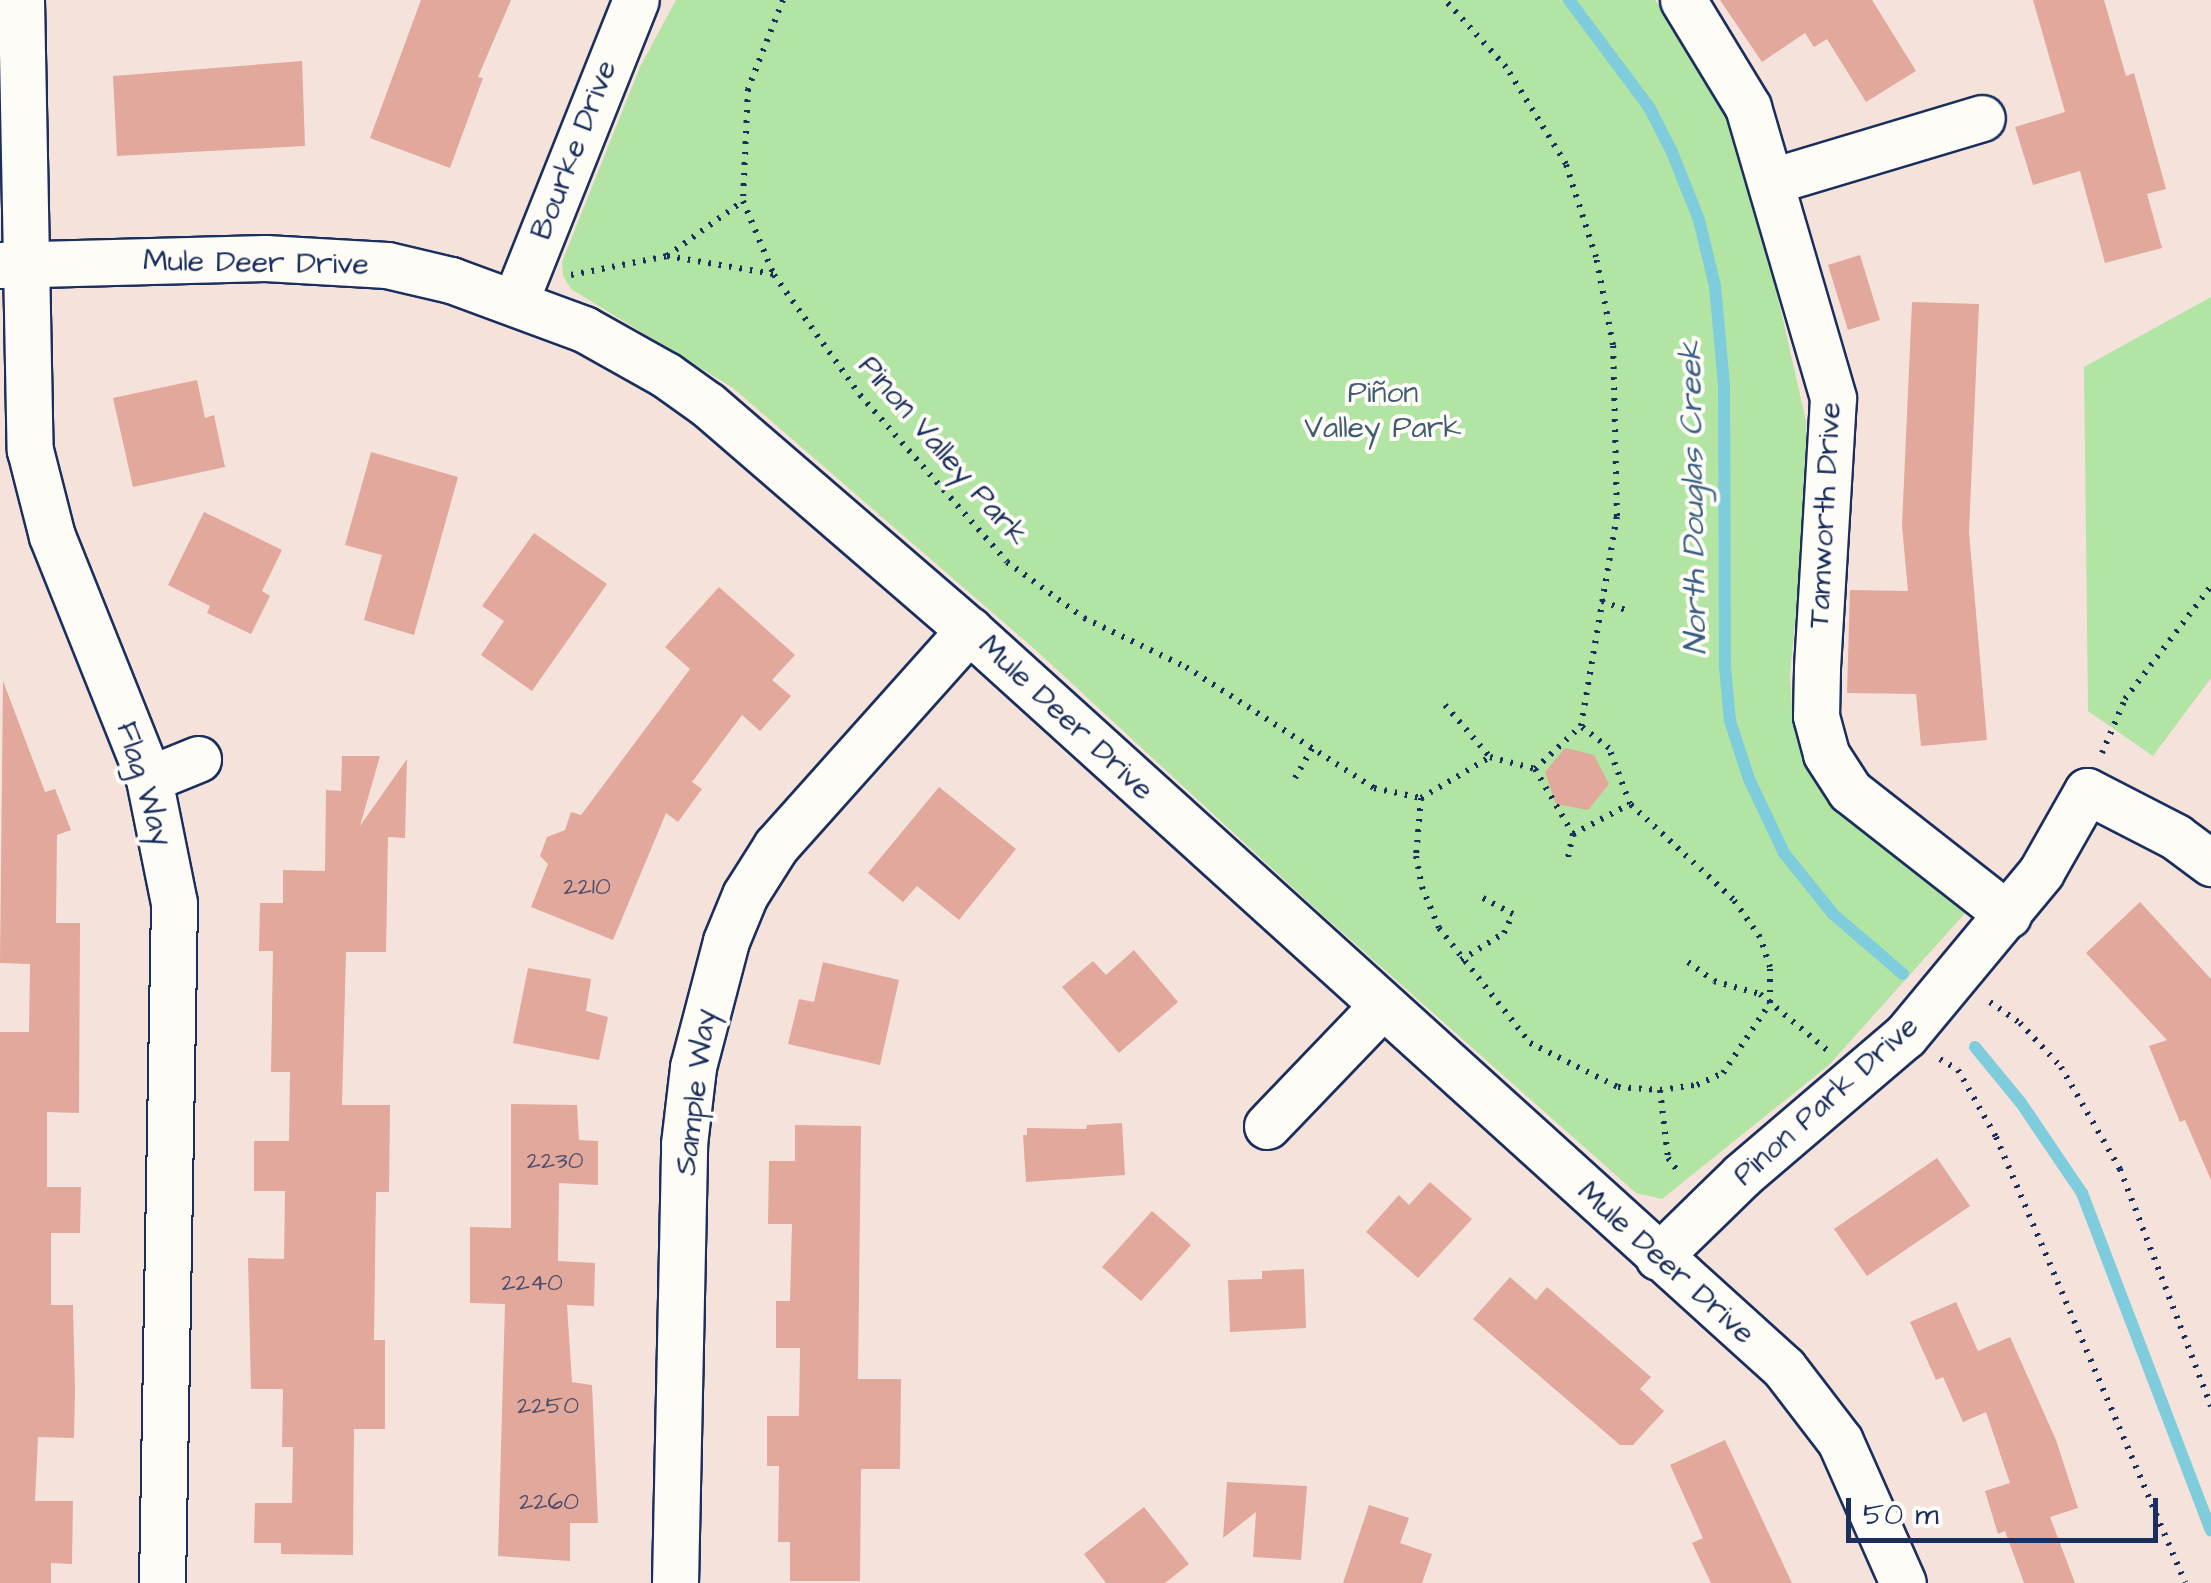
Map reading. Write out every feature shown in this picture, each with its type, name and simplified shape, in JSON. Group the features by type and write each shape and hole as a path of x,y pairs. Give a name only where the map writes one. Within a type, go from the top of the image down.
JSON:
{"street":[{"name":"Flag Way","path":"21,0 12,265 30,450 38,494 149,780 174,903 162,1583"},
{"name":"Bourke Drive","path":"515,302 636,0"},
{"name":"Tamworth Drive","path":"1683,0 1748,107 1833,398 1816,716 1826,754 1850,791 2008,915"},
{"path":"1772,181 1982,118"},
{"name":"Mule Deer Drive","path":"12,265 330,260 435,276 584,329 708,405 970,630 1381,1007 1784,1368 1811,1400 1858,1476 1903,1583"},
{"name":"Sample Way","path":"675,1583 684,1144 696,1051 726,941 745,895 776,846 970,630"},
{"path":"149,780 198,759"},
{"path":"2087,791 2176,838 2211,863"},
{"name":"Pinon Park Drive","path":"1658,1257 1742,1175 1905,1036 2041,872 2087,791"},
{"path":"1267,1126 1381,1007"}],"path":[{"name":"Pinon Valley Park","path":"783,0 748,89 742,201 774,275 860,395 1008,562 1084,618 1186,666 1374,788 1421,798"},
{"path":"1445,0 1506,67 1566,164 1596,257 1613,345 1617,516 1580,726 1535,769"},
{"path":"667,256 742,201"},
{"path":"570,276 667,256 774,275"},
{"path":"2087,791 2125,699 2211,586"},
{"path":"1602,601 1628,611"},
{"path":"1445,704 1490,758 1535,769"},
{"path":"1490,758 1421,798 1416,856 1422,888 1460,960 1530,1043 1618,1088 1660,1090 1697,1085 1723,1073 1770,1003 1770,967 1760,936 1733,899 1630,804 1609,748 1580,726"},
{"path":"1295,778 1313,747"},
{"path":"1535,769 1548,798 1573,834 1568,857"},
{"path":"1573,834 1630,804"},
{"path":"1460,960 1504,933 1513,914 1481,897"},
{"path":"1688,962 1714,980 1760,994 1857,1078"},
{"path":"1954,979 2020,1023 2060,1067 2120,1169 2211,1406"},
{"path":"1905,1036 1958,1070 1996,1136 2186,1583"},
{"path":"1660,1090 1668,1158 1682,1176"}],"green space":[{"name":"Piñon Valley Park","path":"676,0 1655,0 1696,51 1732,125 1764,236 1806,421 1808,482 1790,676 1793,724 1804,758 1967,911 1829,1065 1662,1199 1636,1193 1317,910 1039,653 733,388 571,289 563,276 562,262 640,67"},
{"path":"2211,297 2211,678 2153,756 2088,711 2084,367"}],"building":[{"path":"421,0 511,0 478,77 483,78 450,168 370,138"},
{"path":"1720,0 1872,0 1916,71 1866,102 1827,39 1814,47 1805,33 1762,62"},
{"path":"2033,0 2104,0 2126,76 2134,73 2166,189 2147,194 2162,248 2105,263 2080,171 2033,185 2015,127 2065,112"},
{"path":"302,61 305,146 117,156 113,76"},
{"path":"1860,255 1880,320 1848,330 1828,265"},
{"path":"1912,302 1979,304 1969,532 1987,740 1921,746 1916,694 1847,693 1850,590 1908,591 1902,526"},
{"path":"197,380 205,418 214,415 225,467 133,487 113,398"},
{"path":"371,452 458,477 414,635 364,620 382,555 345,545"},
{"path":"204,512 282,550 262,591 270,596 251,634 207,613 210,606 168,585"},
{"path":"534,533 607,584 532,691 481,655 504,621 482,606"},
{"path":"719,587 795,655 772,680 791,696 760,731 742,715 692,782 702,789 678,822 666,813 613,940 531,907 548,864 540,856 547,837 565,830 571,812 581,815 690,669 665,647"},
{"path":"3,681 45,792 55,789 71,830 57,835 56,923 80,923 79,1113 47,1112 47,1187 81,1187 80,1233 51,1233 51,1305 73,1305 75,1390 74,1438 38,1437 35,1501 73,1501 72,1564 51,1563 51,1583 0,1583 0,1032 29,1032 30,964 0,963"},
{"path":"1565,748 1594,755 1609,784 1588,810 1556,804 1545,772"},
{"path":"342,756 380,756 360,826 407,759 405,838 388,837 386,952 346,952 342,1105 390,1105 389,1192 376,1192 374,1340 385,1340 385,1429 354,1429 353,1555 281,1554 281,1543 254,1543 255,1503 292,1503 293,1447 282,1447 283,1389 251,1389 248,1258 284,1259 285,1191 254,1191 254,1141 289,1141 290,1072 271,1072 273,951 259,951 260,903 283,903 283,870 325,871 326,790 341,791"},
{"path":"939,787 1016,849 959,920 917,886 903,902 868,873"},
{"path":"2140,902 2211,979 2211,1180 2185,1120 2180,1122 2149,1046 2167,1040 2086,953"},
{"path":"1134,950 1178,1002 1119,1053 1062,987 1093,961 1106,975"},
{"path":"823,962 899,980 880,1065 788,1044 799,999 814,1002"},
{"path":"528,968 591,979 586,1011 608,1017 599,1060 513,1043"},
{"path":"511,1104 577,1105 579,1140 598,1141 598,1185 559,1183 558,1261 595,1263 594,1306 567,1305 572,1382 592,1385 598,1523 570,1523 570,1561 498,1556 505,1304 470,1303 470,1227 511,1228"},
{"path":"1122,1123 1125,1175 1026,1182 1023,1135 1027,1135 1027,1128 1086,1129 1087,1125"},
{"path":"795,1125 861,1126 858,1379 901,1379 900,1469 861,1469 860,1581 790,1581 790,1542 778,1542 779,1466 767,1466 767,1416 799,1416 800,1348 776,1348 776,1301 790,1301 792,1224 768,1224 769,1161 795,1161"},
{"path":"1937,1158 1970,1206 1867,1276 1834,1229"},
{"path":"1430,1182 1472,1219 1418,1278 1366,1232 1399,1195 1409,1205"},
{"path":"1152,1211 1191,1245 1141,1301 1102,1267"},
{"path":"1304,1269 1306,1328 1230,1332 1228,1280 1262,1279 1262,1271"},
{"path":"1510,1277 1536,1300 1547,1287 1651,1377 1640,1389 1664,1411 1633,1445 1620,1445 1473,1319"},
{"path":"1956,1302 1978,1351 2010,1337 2056,1440 2078,1508 2050,1517 2075,1583 2024,1583 2005,1531 1998,1534 1985,1491 2010,1483 1986,1412 1963,1422 1943,1377 1936,1380 1910,1322"},
{"path":"1725,1440 1792,1583 1711,1583 1692,1543 1703,1538 1670,1465"},
{"path":"1227,1482 1307,1486 1301,1560 1253,1557 1256,1512 1223,1538"},
{"path":"1369,1505 1409,1518 1400,1543 1432,1554 1422,1583 1343,1583"},
{"path":"1144,1507 1189,1564 1165,1583 1106,1583 1084,1554"}],"waterway":[{"name":"North Douglas Creek","path":"1569,0 1649,107 1672,152 1699,220 1715,286 1724,384 1725,667 1730,721 1749,779 1784,853 1833,914 1903,974"},
{"name":"North Douglas Creek","path":"1975,1047 2021,1103 2082,1193 2211,1530"}]}
